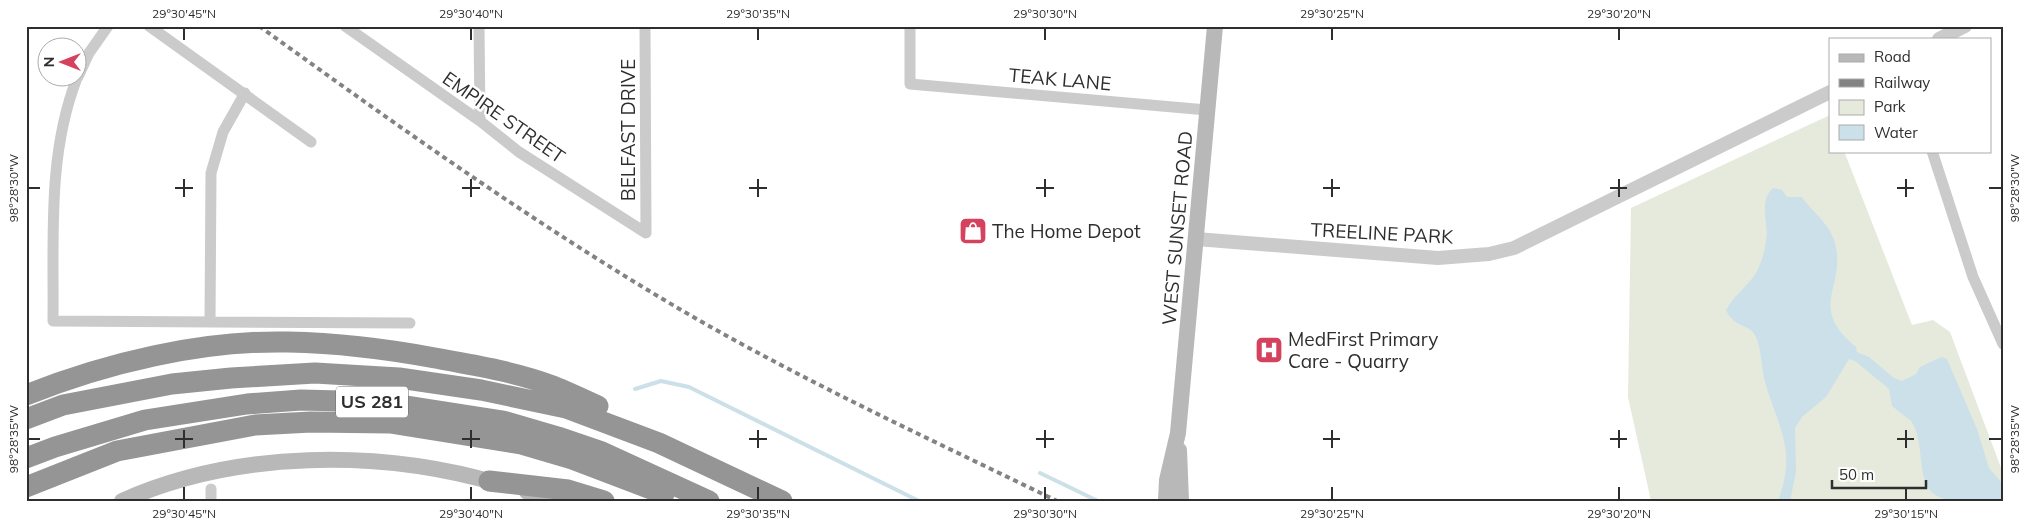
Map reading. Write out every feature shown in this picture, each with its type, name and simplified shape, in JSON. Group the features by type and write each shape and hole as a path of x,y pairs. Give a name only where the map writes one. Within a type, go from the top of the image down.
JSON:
{"highway":[{"path":"26,395 50,385 114,366 208,347 288,342 384,349 485,367 552,386 630,420 682,453"},
{"name":"US 281","path":"26,419 63,405 172,384 315,373 417,381 481,390 566,408 627,430 682,453 782,501"},
{"name":"US 281","path":"26,458 55,447 146,420 265,403 301,400 381,402 503,421 558,437 602,452 709,501"},
{"path":"26,487 117,451 214,432 255,425 390,423 521,444 572,459 683,501"},
{"path":"489,481 568,490 604,501"}],"main road":[{"name":"WEST SUNSET ROAD","path":"1181,501 1178,433 1215,26"},
{"name":"WEST SUNSET ROAD","path":"1166,501 1167,480 1178,433"},
{"path":"122,501 182,479 209,472 291,462 354,460 430,469 489,481 554,501"}],"street":[{"path":"88,55 108,26"},
{"path":"149,26 311,142"},
{"name":"EMPIRE STREET","path":"345,26 480,121 519,152 646,233"},
{"path":"480,26 480,121"},
{"name":"BELFAST DRIVE","path":"645,26 646,233"},
{"name":"TEAK LANE","path":"910,26 910,84 1208,110"},
{"path":"1941,38 1966,26"},
{"path":"74,88 60,132 56,159 53,321 410,323"},
{"name":"TREELINE PARK","path":"1196,239 1438,258 1489,254 1514,248 1829,92"},
{"path":"210,321 211,173 223,132 245,93"},
{"path":"1932,152 1973,277 2003,344"},
{"path":"210,501 211,489"}],"green space":[{"path":"1829,115 1829,152 1844,152 1912,325 1933,320 1950,332 2003,473 2003,501 1651,501 1628,397 1631,208"}],"water":[{"path":"1773,188 1782,190 1787,197 1802,197 1832,234 1837,256 1837,270 1831,295 1833,319 1841,332 1856,347 1857,352 1869,357 1894,378 1902,381 1916,374 1920,367 1928,363 1942,357 1947,359 1977,429 1989,468 2003,484 2003,501 1957,502 1936,495 1928,488 1924,478 1915,428 1911,421 1892,406 1889,389 1855,361 1849,359 1826,397 1802,417 1795,428 1796,472 1790,501 1778,501 1786,468 1786,454 1784,440 1765,382 1758,342 1750,330 1733,320 1726,310 1760,266 1767,233 1766,199"}],"waterway":[{"path":"635,389 661,381 689,387 919,501"},
{"path":"1040,473 1098,501"}],"railway":[{"path":"259,26 510,202 666,301 762,355 1057,501"}],"place":[{"name":"The Home Depot","path":"973,231"},
{"name":"MedFirst Primary Care - Quarry","path":"1269,350"}]}
